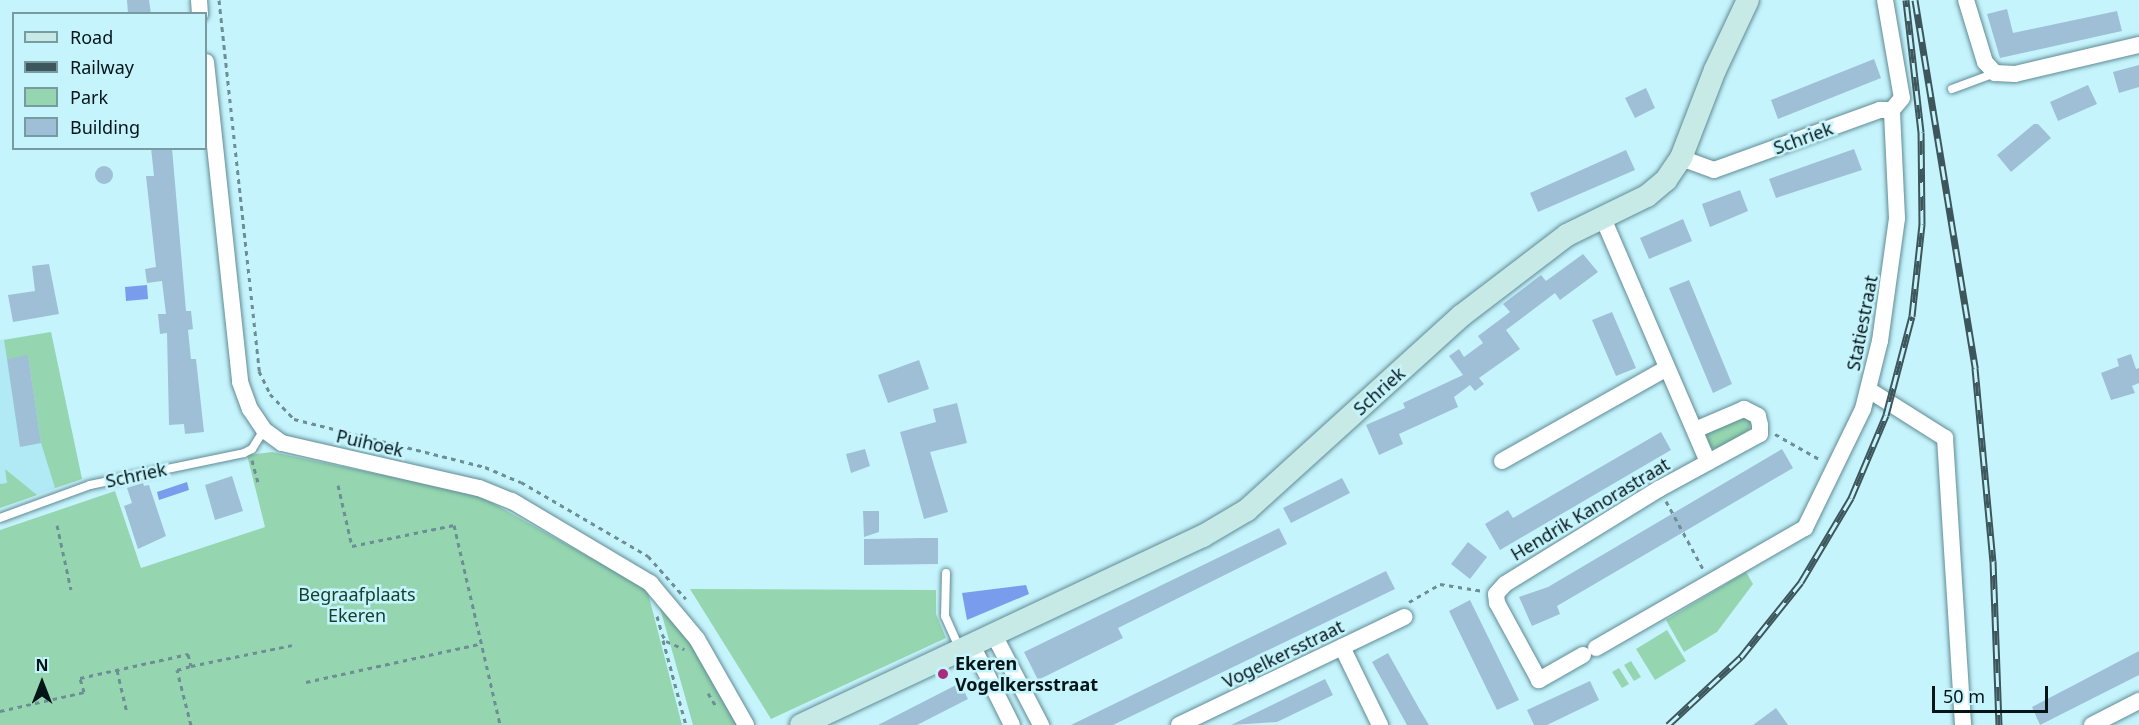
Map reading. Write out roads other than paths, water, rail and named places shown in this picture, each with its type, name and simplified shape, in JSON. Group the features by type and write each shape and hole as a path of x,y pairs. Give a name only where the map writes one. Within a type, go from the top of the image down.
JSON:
{"street":[{"name":"Schriek","path":"801,725 1203,536 1247,510 1461,316 1548,249 1602,216 1647,196 1666,180 1681,158 1748,0"},
{"name":"Statiestraat","path":"1885,0 1902,98 1892,110 1897,156 1894,254 1869,390 1945,438 1963,725"},
{"path":"1966,0 1990,67 2015,74 2139,45"},
{"name":"Puihoek","path":"207,71 240,382 250,409 264,430 282,443 478,488 512,501 650,583 697,639 746,725"},
{"name":"Schriek","path":"1681,158 1714,170 1880,110 1892,110"},
{"path":"1602,216 1708,462"},
{"path":"1502,461 1667,368"},
{"name":"Hendrik Kanorastraat","path":"1695,430 1744,409 1758,416 1760,425 1760,434 1659,489 1505,584 1496,594 1497,603 1539,680 1805,528 1836,468 1869,390"},
{"name":"Vogelkersstraat","path":"1179,725 1404,617"},
{"path":"994,635 1041,725"},
{"path":"1342,647 1380,725"},
{"path":"966,648 1012,725"},
{"path":"2092,725 2139,701"}],"lane":[{"path":"1952,88 1990,67"},
{"name":"Schriek","path":"0,518 90,485 244,453 252,449 264,430"},
{"path":"946,573 945,616 966,648"}],"water":[{"path":"147,285 148,299 126,301 125,287"},
{"path":"187,482 189,490 159,500 157,492"},
{"path":"1026,585 1029,594 967,620 962,593"}],"railway":[{"path":"1668,725 1741,657 1801,582 1851,498 1886,415 1912,316 1922,224 1921,132 1906,0"},
{"path":"1915,0 1975,368 1993,561 1999,725"}],"place":[{"name":"Ekeren Vogelkersstraat","path":"943,674"}],"park label":[{"name":"Begraafplaats Ekeren","path":"357,605"}]}
